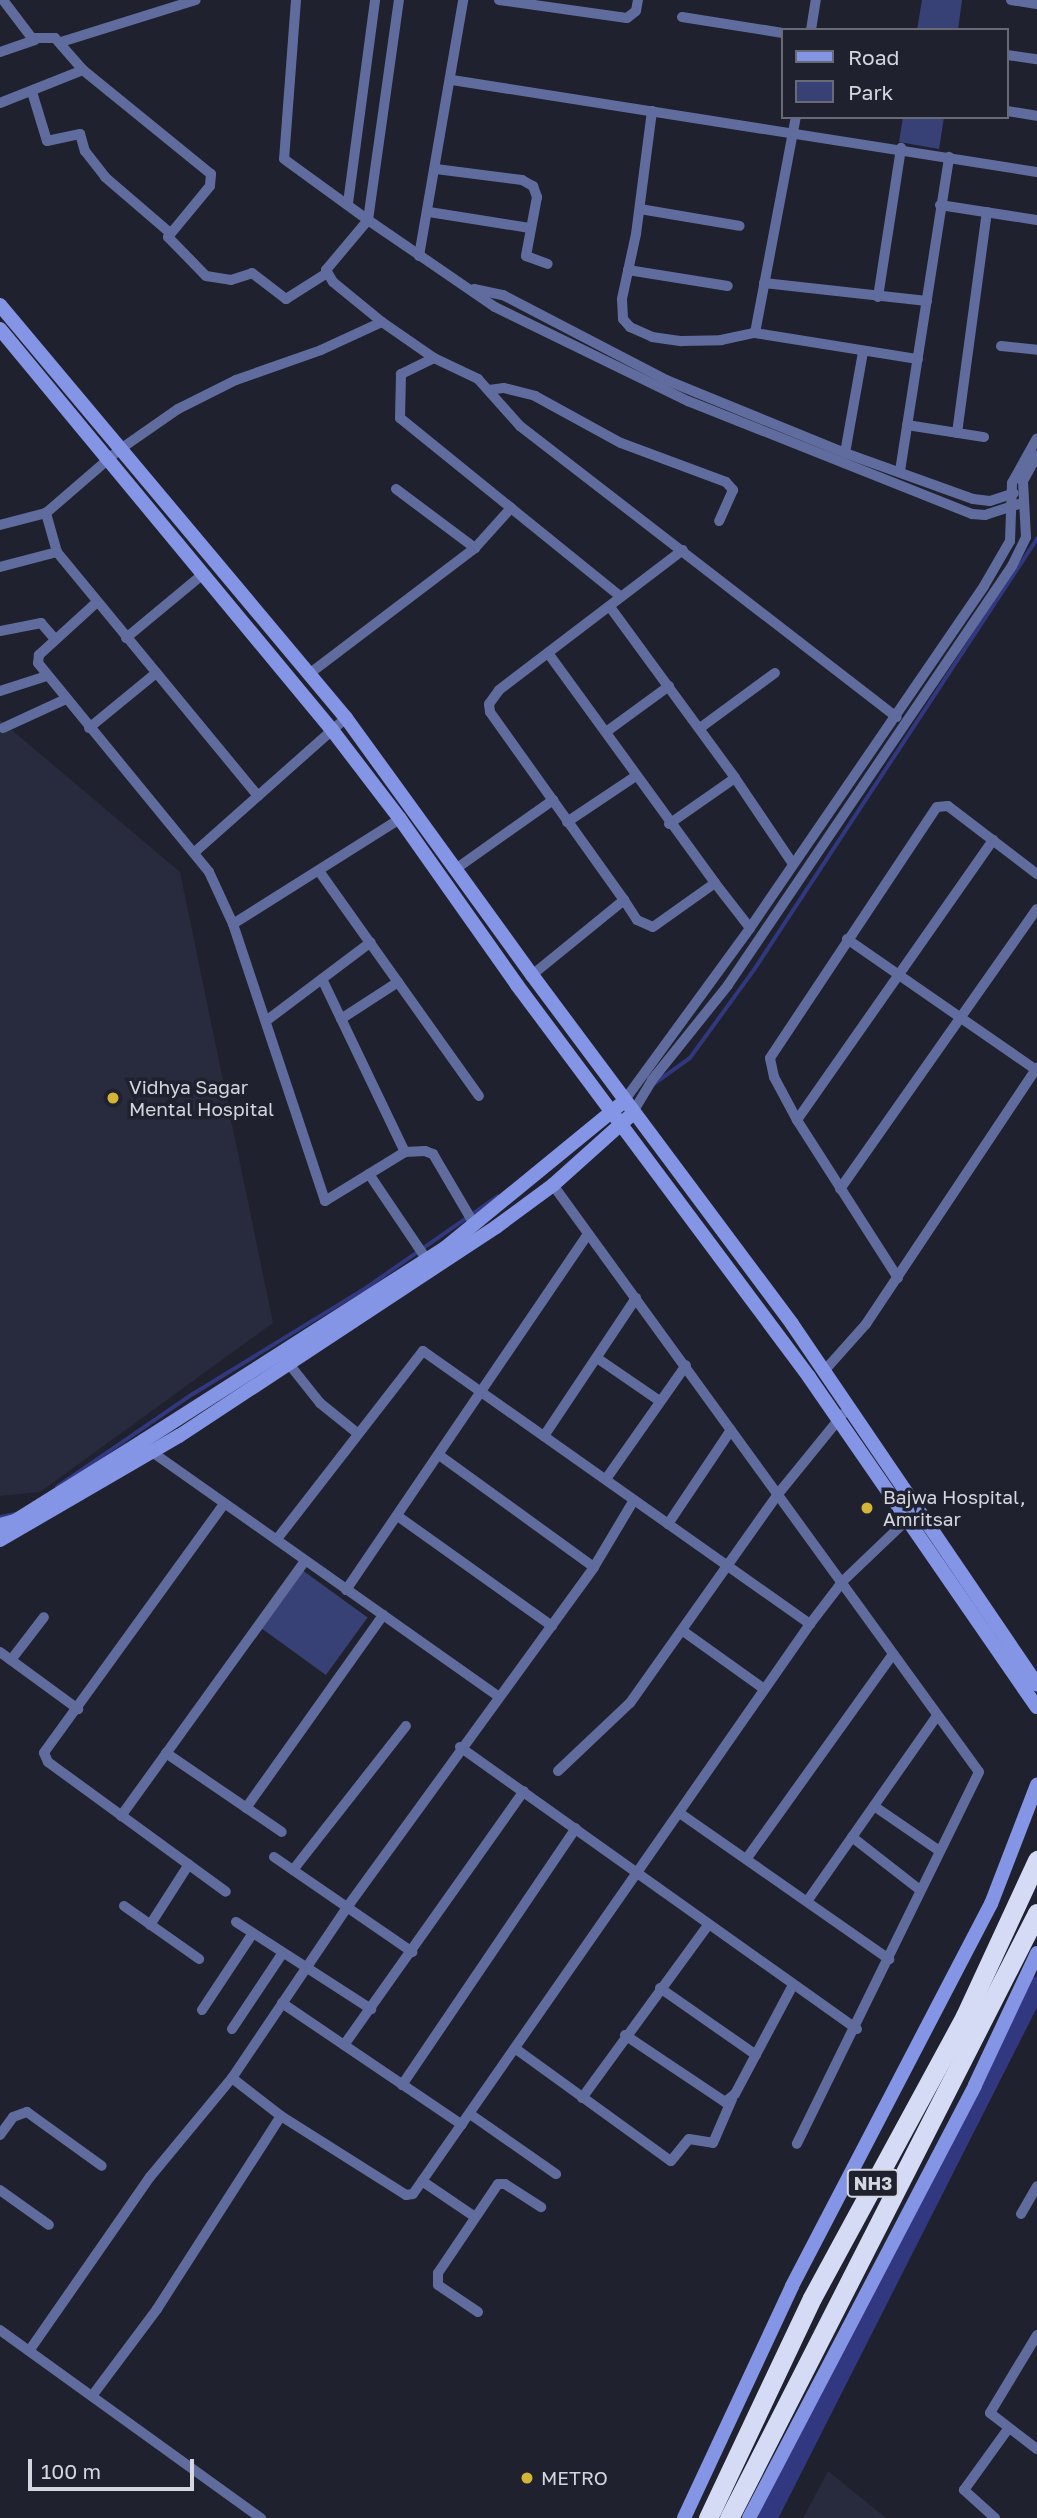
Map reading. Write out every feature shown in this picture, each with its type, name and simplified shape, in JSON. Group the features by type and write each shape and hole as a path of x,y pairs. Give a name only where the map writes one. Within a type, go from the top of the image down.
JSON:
{"highway":[{"name":"NH3","path":"720,2516 812,2298 965,2016 1037,1860"},
{"name":"NH3","path":"720,2516 1037,1913"}],"street":[{"path":"3,0 35,40"},
{"path":"61,42 196,0"},
{"path":"296,0 284,159 495,307 623,371 756,429 972,514 985,515 1015,499 1037,456"},
{"path":"348,203 375,0"},
{"path":"32,92 47,141 80,134 85,151 105,177 170,233 173,245 206,276 231,280 252,273 280,298 291,297 327,273 328,264 368,220 399,0"},
{"path":"419,256 452,80 463,0"},
{"path":"499,0 626,18 636,11 638,0"},
{"path":"811,28 816,0"},
{"path":"1011,0 1037,4"},
{"path":"682,17 782,33"},
{"path":"0,52 35,40 55,37 83,70 213,177 170,233"},
{"path":"1009,55 1037,58"},
{"path":"0,103 83,70"},
{"path":"452,80 793,134 901,148 1037,172"},
{"path":"652,111 622,310 623,319 638,332 702,342 755,333 918,359"},
{"path":"1009,111 1037,116"},
{"path":"755,333 796,119"},
{"path":"878,297 901,148"},
{"path":"900,471 949,157"},
{"path":"436,169 526,182 537,192 527,258 548,264"},
{"path":"940,205 1037,220"},
{"path":"639,209 740,226"},
{"path":"429,212 530,228"},
{"path":"957,433 987,212"},
{"path":"628,270 728,286"},
{"path":"327,273 382,322 434,358 472,374 520,426 897,716"},
{"path":"764,284 927,301"},
{"path":"471,288 503,295 666,380 845,453 973,499 1015,499"},
{"path":"3,314 202,574 332,730 400,819 517,985 624,1112 825,1370 851,1407 914,1513 1037,1707"},
{"path":"0,525 46,513 113,455 204,395 382,322"},
{"path":"0,330 346,718 457,868 809,1377 835,1420 914,1513 1035,1679"},
{"path":"1001,346 1037,351"},
{"path":"845,453 863,352"},
{"path":"434,358 401,374 400,418 621,597"},
{"path":"489,390 504,388 535,396 621,443 731,485 732,495 719,521"},
{"path":"907,425 984,437"},
{"path":"0,1525 15,1521 427,1260 624,1112 897,716 1004,554 1012,531 1015,475 1037,438"},
{"path":"396,489 475,548"},
{"path":"0,1540 152,1452 289,1364 553,1185 652,1080 728,985 1012,566 1026,537 1015,499"},
{"path":"309,674 475,548 511,508"},
{"path":"46,513 57,552 258,796"},
{"path":"683,550 499,690 489,708 638,920 653,927 715,883"},
{"path":"0,567 57,552"},
{"path":"126,638 202,574"},
{"path":"97,602 37,658 47,677 89,728 196,851 233,924 325,1201 405,1152 433,1154 474,1224"},
{"path":"610,607 700,728 793,864"},
{"path":"0,631 41,623 55,639"},
{"path":"548,653 669,824 750,928"},
{"path":"89,728 156,673"},
{"path":"700,728 775,673"},
{"path":"0,691 47,677"},
{"path":"606,732 669,686"},
{"path":"3,728 66,699"},
{"path":"196,851 346,718"},
{"path":"567,822 636,776"},
{"path":"669,824 735,778"},
{"path":"457,868 553,800"},
{"path":"898,1278 797,1120 774,1077 770,1058 846,939 937,807 948,806 1037,874"},
{"path":"233,924 400,819"},
{"path":"797,1120 993,841"},
{"path":"319,872 479,1096"},
{"path":"531,975 624,900"},
{"path":"840,1189 1037,909"},
{"path":"825,1370 898,1278 1036,1069 846,939"},
{"path":"266,1021 371,942"},
{"path":"322,979 405,1152"},
{"path":"341,1019 398,982"},
{"path":"369,1174 427,1260"},
{"path":"553,1185 843,1581 936,1717 979,1772 920,1890 857,2029 797,2144"},
{"path":"346,1590 399,1517 588,1234"},
{"path":"544,1436 636,1298"},
{"path":"277,1539 419,1352 428,1352 810,1624"},
{"path":"597,1358 658,1400"},
{"path":"289,1364 320,1404 358,1433"},
{"path":"606,1479 658,1400 686,1366"},
{"path":"558,1771 630,1703 778,1494 835,1420 851,1407"},
{"path":"668,1524 731,1430"},
{"path":"152,1452 277,1539 304,1562 499,1697"},
{"path":"439,1455 594,1567"},
{"path":"29,2351 150,2177 232,2078 460,1747 594,1567 634,1500"},
{"path":"225,1504 78,1709 47,1745 46,1758 226,1892"},
{"path":"232,2078 281,2116 406,2195 413,2194 636,1874 681,1814 810,1624 843,1581 914,1513"},
{"path":"399,1517 551,1626"},
{"path":"121,1816 304,1562"},
{"path":"246,1808 383,1615"},
{"path":"11,1660 44,1617"},
{"path":"683,1631 764,1689"},
{"path":"0,1652 78,1709"},
{"path":"747,1858 893,1654"},
{"path":"807,1900 936,1717"},
{"path":"293,1870 406,1726"},
{"path":"460,1747 857,2029"},
{"path":"166,1753 282,1832"},
{"path":"684,2518 792,2286 991,1904 1037,1785"},
{"path":"344,2045 524,1791"},
{"path":"874,1806 939,1850"},
{"path":"681,1814 889,1959"},
{"path":"402,2085 576,1828"},
{"path":"852,1837 920,1890"},
{"path":"274,1857 412,1952"},
{"path":"150,1925 189,1864"},
{"path":"124,1906 200,1959"},
{"path":"236,1922 371,2009"},
{"path":"582,2098 625,2035 709,1924"},
{"path":"202,2010 253,1933"},
{"path":"749,2518 975,2085 1037,1953"},
{"path":"232,2029 282,1954"},
{"path":"516,2049 671,2161 689,2139 713,2143 732,2099 793,1985"},
{"path":"660,1988 756,2054"},
{"path":"282,2003 462,2125"},
{"path":"625,2035 720,2102 732,2099"},
{"path":"0,2135 13,2117 27,2112 102,2166"},
{"path":"470,2114 556,2174"},
{"path":"92,2396 157,2309 281,2116"},
{"path":"422,2182 475,2217"},
{"path":"478,2312 435,2279 500,2183 541,2207"},
{"path":"1021,2214 1037,2186"},
{"path":"0,2190 49,2225"},
{"path":"0,2330 260,2518"},
{"path":"1037,2334 991,2410 991,2416 1037,2449"},
{"path":"995,2518 964,2490 1008,2428"}],"shaded area":[{"name":"Vidhya Sagar Mental Hospital","path":"0,720 180,872 273,1323 40,1492 0,1496"},
{"path":"828,2471 886,2518 803,2518"}],"green space":[{"path":"922,0 962,0 958,28 917,28"},
{"path":"903,119 944,119 939,149 899,142"},
{"path":"298,1567 368,1618 326,1675 256,1624"}],"waterway":[{"path":"654,1084 690,1058 754,970 1037,539"},
{"path":"57,1487 193,1394 366,1288 497,1197"},
{"path":"0,1517 15,1514"},
{"path":"767,2518 1037,1985"}],"place":[{"name":"Vidhya Sagar Mental Hospital","path":"113,1098"},
{"name":"Bajwa Hospital, Amritsar","path":"867,1508"},
{"name":"METRO","path":"527,2478"}]}
